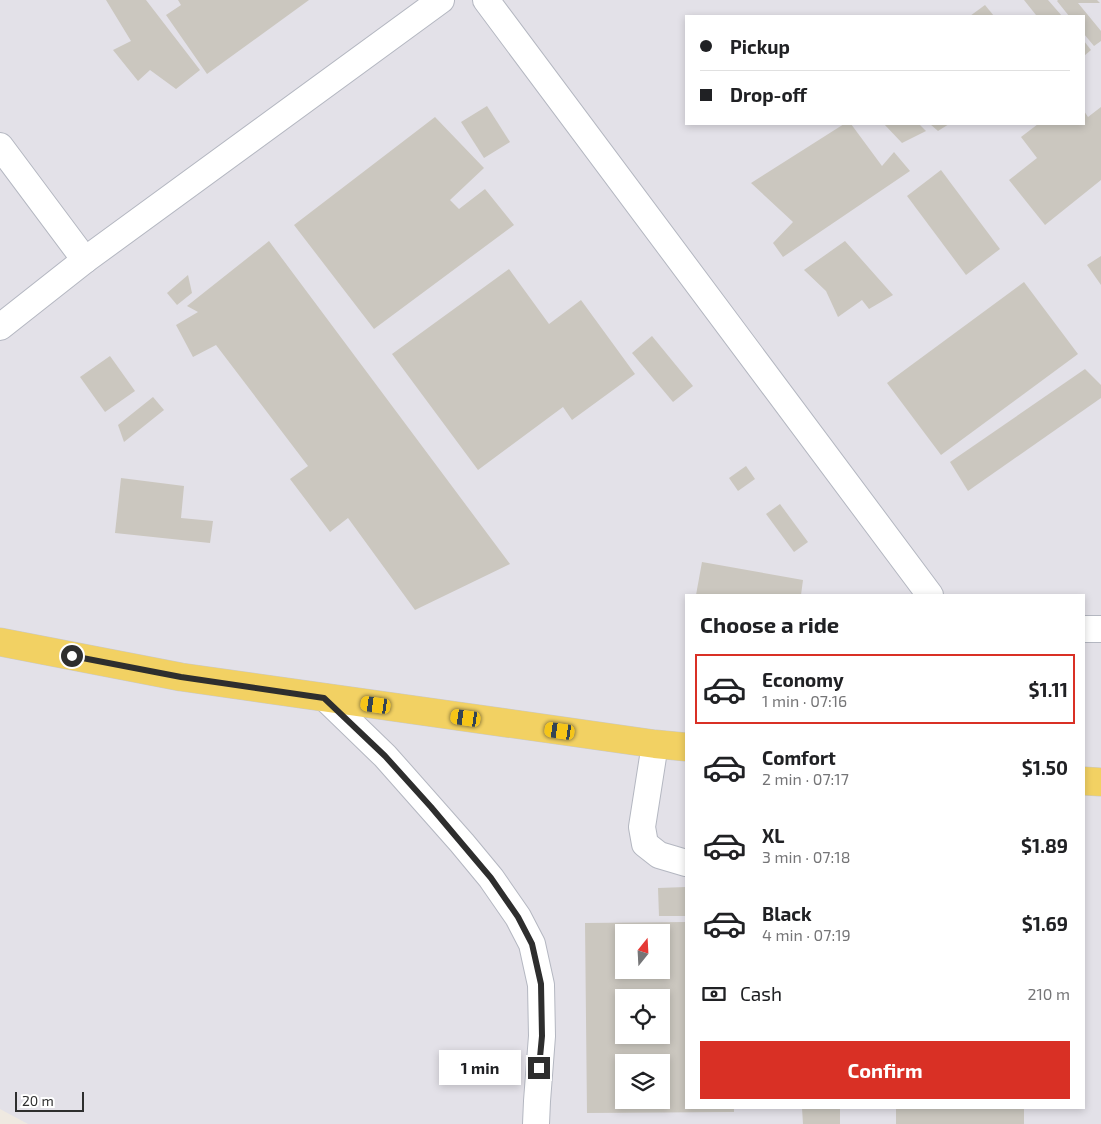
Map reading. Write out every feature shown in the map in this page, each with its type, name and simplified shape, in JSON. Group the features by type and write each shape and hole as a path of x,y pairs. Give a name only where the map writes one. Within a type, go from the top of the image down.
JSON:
{"main road":[{"path":"0,642 181,677 685,747"},
{"path":"1085,781 1101,782"}],"street":[{"path":"0,327 85,260 441,0"},
{"path":"486,0 929,594"},
{"path":"0,146 85,260"},
{"path":"1085,629 1101,628"},
{"path":"324,698 385,756 431,807 491,878 518,917 532,944 541,984 542,1036 536,1101 536,1124"},
{"path":"655,744 642,827 645,844 659,855 685,863"}],"shaded area":[{"path":"0,0 1101,0 1101,1124 28,1124 0,1109"}],"building":[{"path":"106,0 146,0 200,70 176,89 150,70 138,81 113,50 131,41"},
{"path":"178,0 309,0 207,74 166,15 181,5"},
{"path":"1024,0 1048,0 1061,15 1036,15"},
{"path":"1097,0 1100,3 1078,3 1101,31 1101,41 1094,46 1085,35 1085,15 1068,15 1057,1"},
{"path":"985,5 993,15 971,15"},
{"path":"1085,42 1091,50 1085,55"},
{"path":"487,106 510,142 484,158 461,122"},
{"path":"1101,107 1101,180 1045,225 1009,180 1037,158 1021,137 1037,125 1085,125 1085,112 1088,117"},
{"path":"435,117 484,168 450,200 459,209 485,189 514,225 374,329 294,225"},
{"path":"842,125 852,125 882,166 894,152 910,171 783,257 773,243 793,222 751,183"},
{"path":"885,125 920,125 926,131 902,143"},
{"path":"931,125 947,125 938,131"},
{"path":"941,170 1000,249 966,275 907,196"},
{"path":"269,241 510,564 415,610 348,518 330,532 290,479 308,466 216,345 193,357 176,325 198,312 187,306"},
{"path":"845,241 893,295 869,309 862,300 838,317 826,291 804,270"},
{"path":"1101,256 1101,285 1087,265"},
{"path":"509,269 549,324 581,300 635,374 572,420 563,407 478,470 392,354"},
{"path":"188,275 192,293 177,305 167,293"},
{"path":"1024,282 1078,354 941,455 887,383"},
{"path":"652,336 693,386 673,402 632,353"},
{"path":"110,356 135,391 105,412 80,377"},
{"path":"1085,369 1101,385 1101,398 968,491 950,462"},
{"path":"153,397 164,410 124,442 118,425"},
{"path":"746,466 755,479 738,491 729,478"},
{"path":"121,478 184,486 181,518 213,521 210,543 115,533"},
{"path":"780,504 808,542 794,552 766,514"},
{"path":"702,562 803,580 801,594 696,594"},
{"path":"685,887 685,916 659,916 658,888"},
{"path":"685,922 685,1109 734,1109 734,1112 587,1113 585,923"},
{"path":"802,1109 840,1109 840,1124 803,1124"},
{"path":"896,1109 1024,1109 1024,1124 896,1124"}],"route":[{"path":"72,656 181,677 324,698 385,756 431,807 491,878 518,917 532,944 541,984 542,1036 539,1068"}]}
